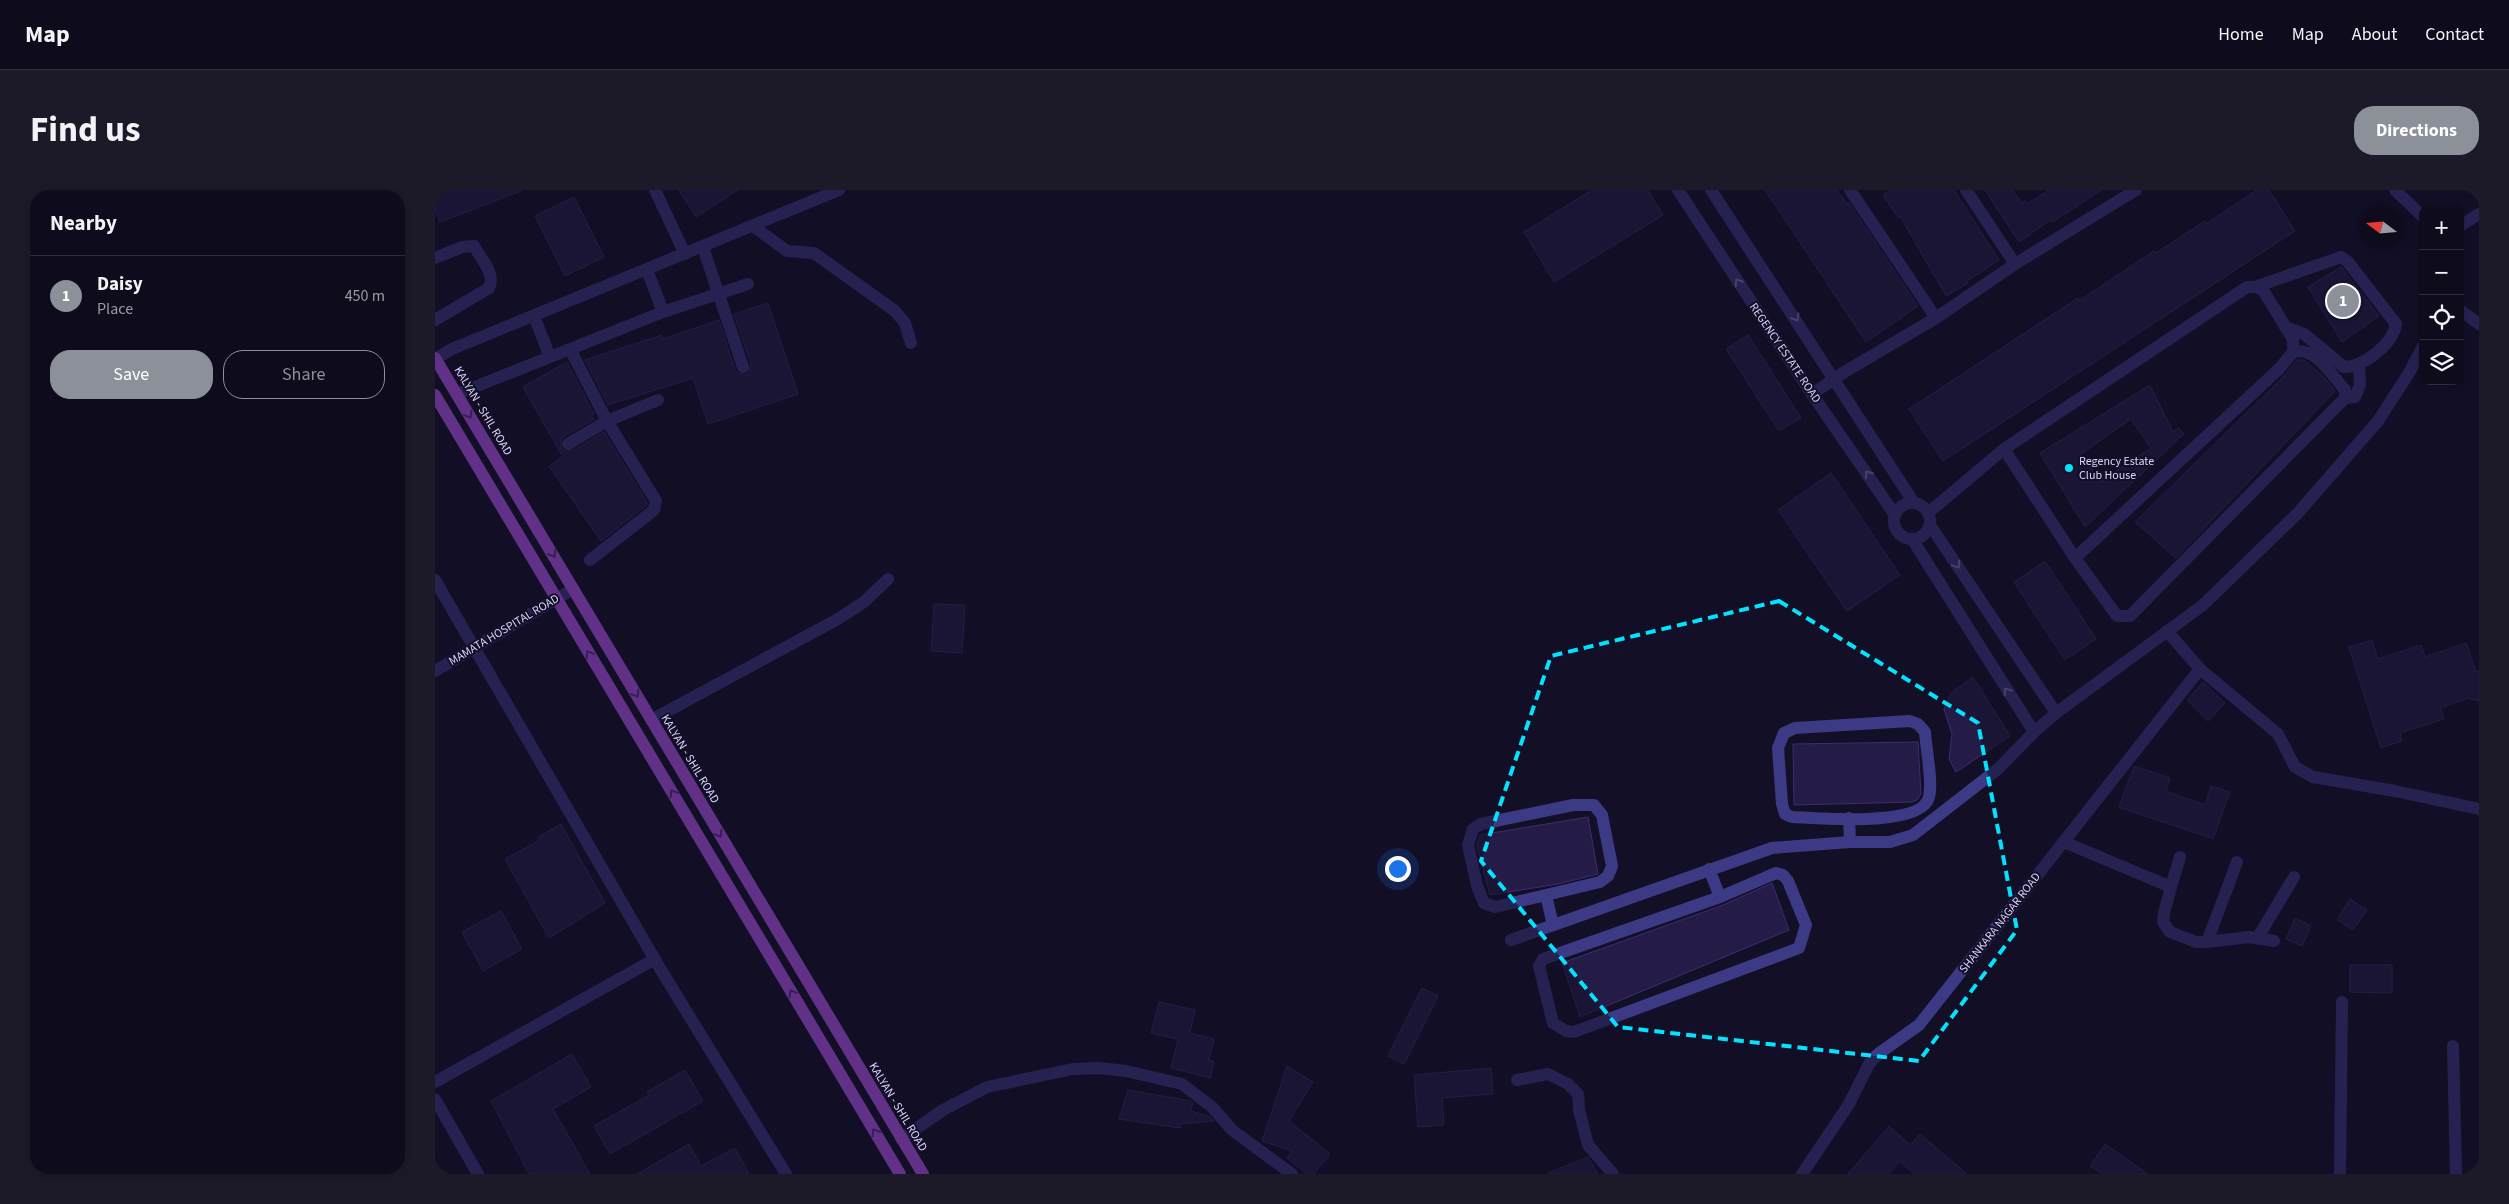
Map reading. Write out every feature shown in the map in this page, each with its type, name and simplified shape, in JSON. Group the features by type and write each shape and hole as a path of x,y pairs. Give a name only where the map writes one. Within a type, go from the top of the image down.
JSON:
{"main road":[{"name":"KALYAN - SHIL ROAD","path":"435,359 923,1174"},
{"path":"435,395 900,1174"}],"street":[{"path":"655,190 685,254"},
{"path":"435,359 453,349 839,190"},
{"name":"REGENCY ESTATE ROAD","path":"1678,190 1812,394 1895,515"},
{"path":"1711,190 1835,378 1914,503 1924,508 1929,519 2056,713"},
{"path":"1850,190 1936,318"},
{"path":"1965,190 2015,264"},
{"path":"1812,394 1835,378 1936,318 2015,264 2136,190"},
{"path":"2395,190 2419,212"},
{"path":"2464,223 2479,214"},
{"path":"753,226 787,251 814,253 895,311 905,323 911,343"},
{"path":"435,258 461,247 474,246 491,276 492,282 489,288 435,320"},
{"path":"703,247 743,367"},
{"path":"1912,540 1923,535 1929,519 2003,449 2247,287 2255,287 2341,257 2396,324 2395,333 2388,342 2359,365 2345,367 2305,334 2285,326"},
{"path":"647,270 663,312"},
{"path":"457,394 663,312 748,284"},
{"path":"2255,287 2263,290 2293,339 2293,352"},
{"path":"2464,313 2479,324"},
{"path":"534,316 550,357"},
{"path":"570,349 607,421 657,501 657,506 590,560"},
{"path":"2075,558 2279,369 2293,352 2301,350 2311,353 2345,390 2345,398"},
{"path":"1511,940 1771,848 1850,842 1890,842 1913,835 1998,769 2034,732 2056,713 2167,631 2177,626 2203,605 2298,513 2378,421 2419,354"},
{"path":"2003,449 2075,558 2117,616 2130,616 2345,398 2355,397 2361,386 2359,365"},
{"path":"569,444 607,421 657,400"},
{"path":"1914,503 1903,506 1895,515 1897,531 1912,540 2034,732"},
{"path":"651,720 838,619 863,602 888,579"},
{"path":"435,580 655,959 786,1174"},
{"name":"MAMATA HOSPITAL ROAD","path":"435,671 573,589"},
{"path":"2167,631 2200,669 2278,734 2295,767 2313,777 2395,791 2479,809"},
{"name":"SHANKARA NAGAR ROAD","path":"1802,1174 1849,1104 1869,1064 1878,1054 1919,1025 2200,669"},
{"path":"1910,721 1919,724 1925,732 1928,769 1929,798 1923,807 1909,814 1885,818 1849,818 1792,818 1785,814 1782,804 1778,748 1784,733 1795,728 1910,721"},
{"path":"1594,805 1602,815 1612,866 1608,876 1600,882 1546,895 1495,907 1484,903 1477,886 1468,845 1473,829 1481,824 1573,806 1594,805"},
{"path":"1849,818 1850,842"},
{"path":"2064,842 2171,887"},
{"path":"2181,857 2164,913 2165,927 2170,932 2196,942 2258,937 2274,941"},
{"path":"2207,942 2237,862"},
{"path":"1709,869 1720,897"},
{"path":"1776,873 1783,875 1788,882 1806,925 1799,948 1575,1032 1566,1031 1553,1023 1539,966 1543,959 1720,897 1776,873"},
{"path":"2258,937 2294,878"},
{"path":"1546,895 1553,925"},
{"path":"435,1082 655,959"},
{"path":"2340,1174 2342,1002"},
{"path":"2453,1046 2456,1174"},
{"path":"901,1139 943,1110 987,1087 1073,1069 1098,1068 1126,1071 1182,1084 1212,1107 1232,1130 1291,1174"},
{"path":"1517,1080 1548,1074 1569,1084 1578,1094 1579,1110 1588,1145 1613,1174"},
{"path":"435,1099 478,1174"}],"highlighted area":[{"path":"1779,601 1978,723 2017,930 1919,1061 1618,1027 1481,861 1551,656"}],"building":[{"path":"435,190 521,191 440,222 435,210"},
{"path":"679,190 738,190 696,217"},
{"path":"1592,190 1648,190 1663,215 1554,282 1524,232"},
{"path":"1765,190 1837,190 1847,204 1849,203 1918,306 1866,342"},
{"path":"1891,190 1954,190 1999,260 1967,281 1968,283 1946,296 1900,216 1898,218 1883,195"},
{"path":"1985,190 2013,190 2021,203 2025,201 2027,204 2049,190 2102,190 2052,222 2050,220 2019,242"},
{"path":"2257,190 2269,190 2295,231 1943,461 1909,409 2078,298 2079,301 2154,251 2156,253 2205,221 2207,223"},
{"path":"574,197 604,257 565,276 535,216"},
{"path":"2341,267 2379,316 2342,342 2308,287"},
{"path":"768,303 798,394 708,424 693,378 608,405 585,360 662,335 663,339 719,320 735,370 745,375 749,372 751,364 734,314"},
{"path":"1748,335 1801,418 1779,431 1726,349"},
{"path":"2297,360 2304,360 2324,377 2335,391 2176,558 2135,522 2285,375"},
{"path":"567,362 594,414 592,415 594,419 563,437 561,448 564,451 572,451 604,432 647,502 647,505 601,541 549,466 563,457 523,387"},
{"name":"Regency Estate Club House","path":"2150,385 2173,432 2179,428 2184,434 2085,527 2040,453","holes":["2131,419 2151,448 2100,482 2081,454"]},
{"path":"1831,473 1900,575 1847,611 1778,510"},
{"path":"2045,561 2096,639 2065,660 2014,582"},
{"path":"934,604 965,605 962,653 931,651"},
{"path":"2372,640 2378,659 2421,645 2425,657 2466,643 2476,671 2479,672 2479,701 2468,698 2440,708 2444,719 2400,733 2402,741 2381,748 2349,647"},
{"path":"1973,677 2010,736 1956,772 1949,759 1952,734 1944,709 1951,693"},
{"path":"2203,682 2225,703 2208,721 2187,700"},
{"path":"1918,742 1921,794 1917,800 1912,802 1794,805 1793,744"},
{"path":"2134,766 2170,778 2166,791 2205,805 2211,786 2230,792 2213,839 2119,807"},
{"path":"1588,817 1598,874 1558,884 1490,895 1477,846 1480,835"},
{"path":"561,824 605,903 549,938 505,859 540,840 538,837"},
{"path":"1772,883 1789,930 1580,1017 1562,963 1723,905"},
{"path":"2350,899 2367,910 2353,930 2337,920"},
{"path":"501,911 522,949 483,971 462,932"},
{"path":"2295,918 2311,926 2302,946 2286,939"},
{"path":"2350,965 2392,965 2392,993 2350,992"},
{"path":"1422,988 1438,996 1404,1064 1388,1056"},
{"path":"1159,1002 1195,1010 1190,1033 1214,1039 1209,1060 1214,1062 1210,1078 1171,1068 1178,1039 1151,1033"},
{"path":"572,1054 591,1087 553,1109 590,1174 529,1174 491,1101"},
{"path":"1287,1066 1313,1082 1289,1121 1330,1154 1314,1174 1307,1174 1287,1158 1292,1151 1262,1141"},
{"path":"1491,1068 1493,1094 1442,1098 1444,1125 1418,1127 1414,1075"},
{"path":"685,1070 703,1101 610,1154 594,1126 649,1095 647,1092"},
{"path":"1128,1090 1191,1101 1193,1103 1191,1111 1210,1117 1214,1121 1181,1124 1180,1128 1119,1119"},
{"path":"1889,1126 1910,1145 1920,1134 1967,1174 1914,1174 1900,1161 1889,1174 1848,1174"},
{"path":"689,1144 701,1166 735,1148 749,1174 637,1174"},
{"path":"2105,1144 2148,1174 2102,1174 2090,1166"},
{"path":"1588,1157 1598,1174 1548,1174 1548,1173"}],"place":[{"name":"Daisy","path":"2343,301"},
{"name":"Regency Estate Club House","path":"2069,468"}]}
